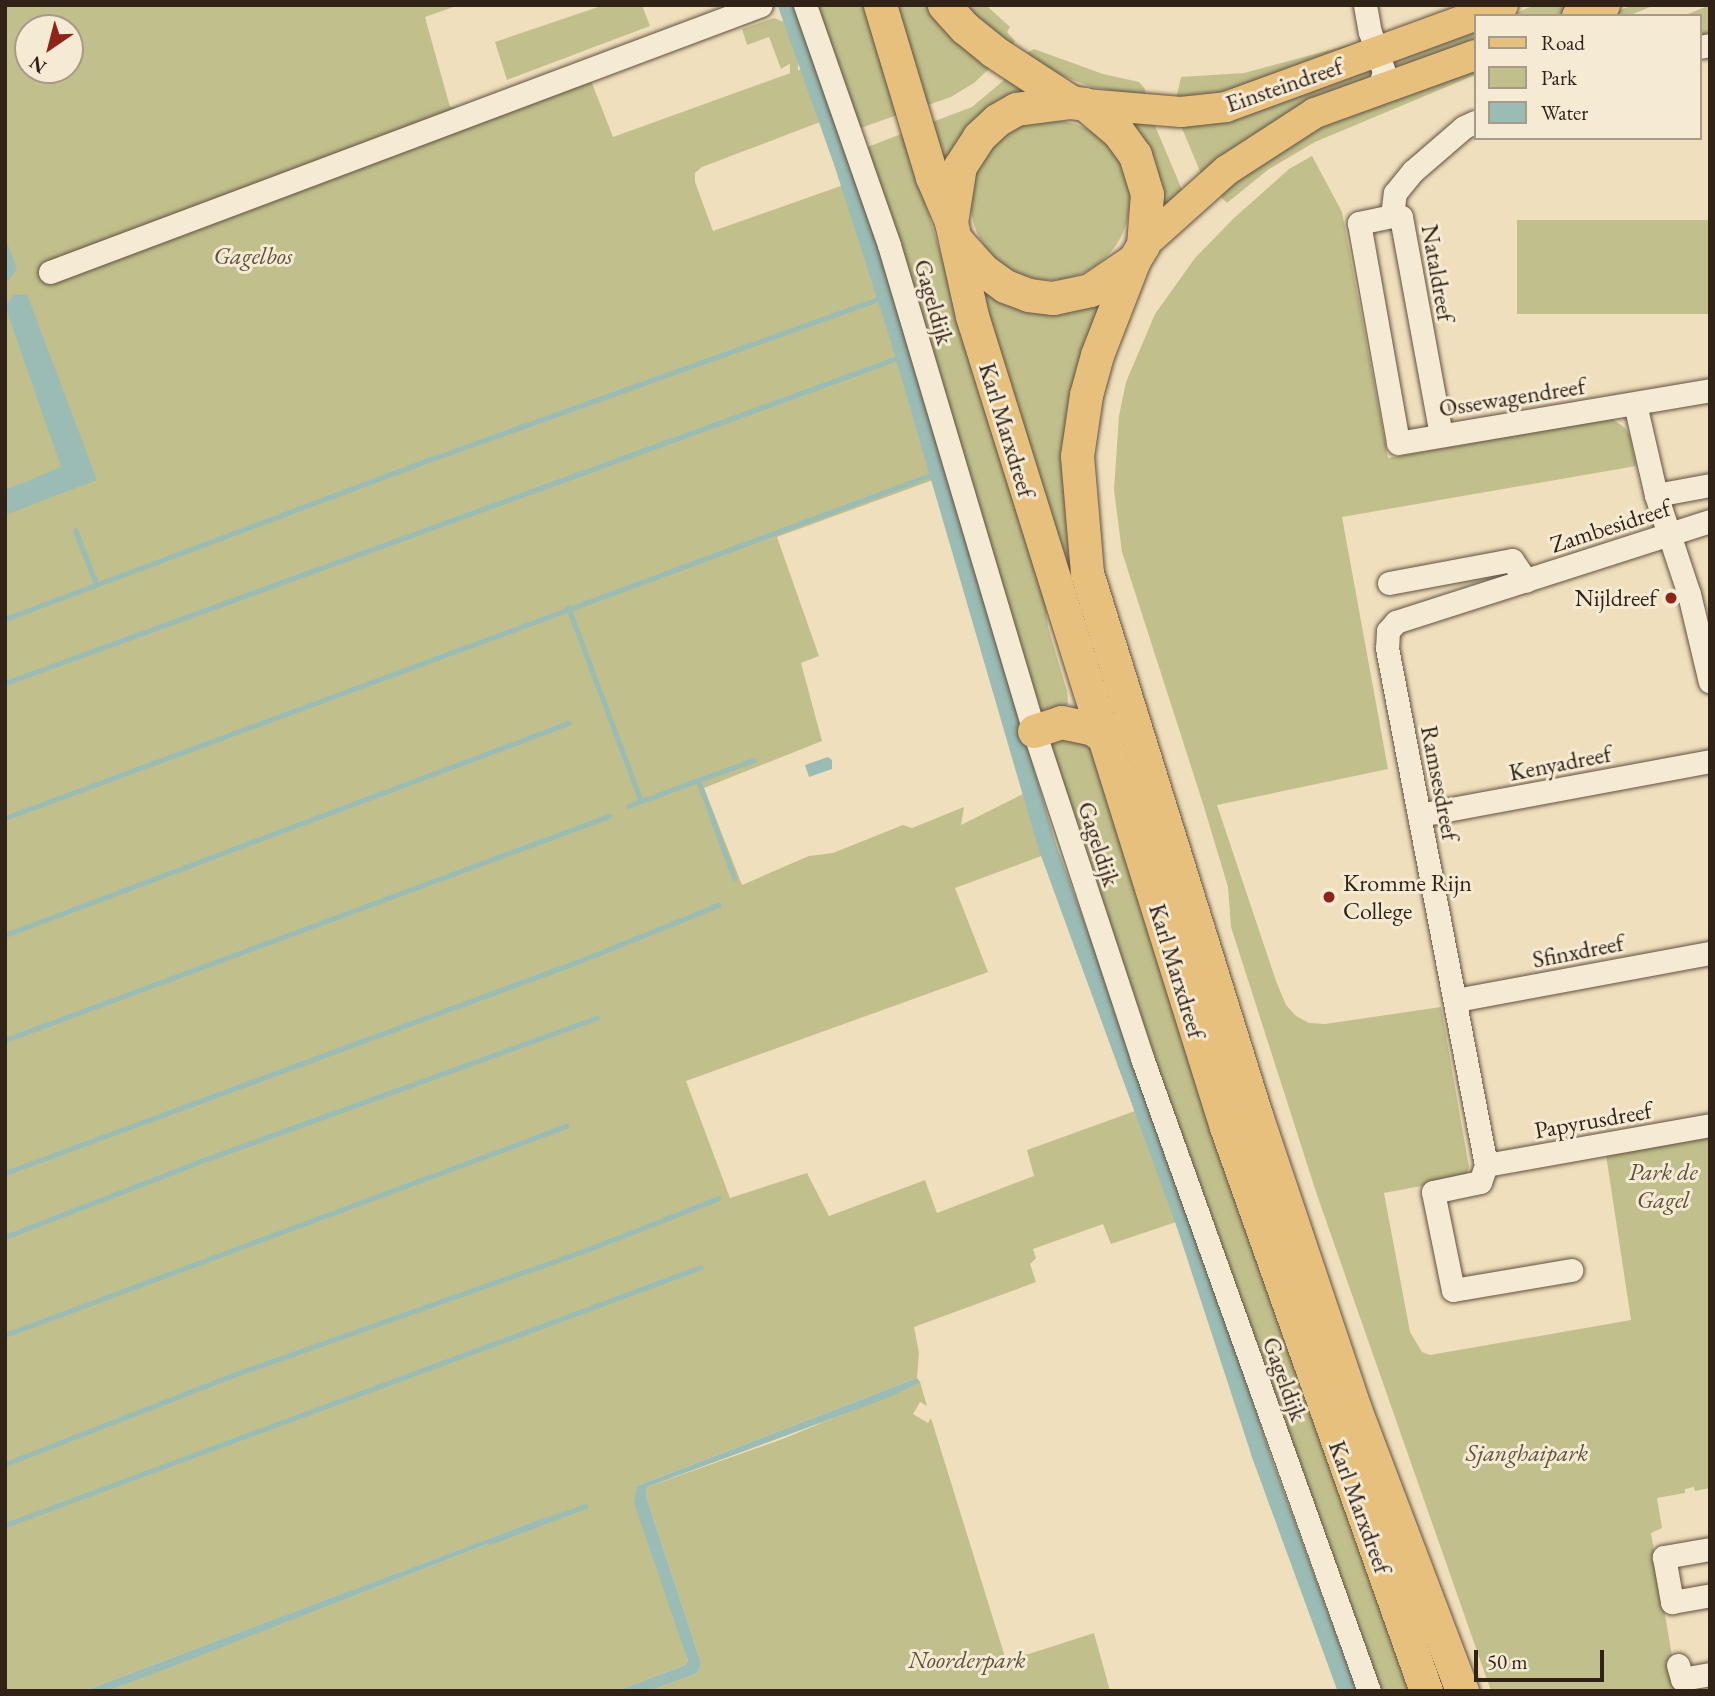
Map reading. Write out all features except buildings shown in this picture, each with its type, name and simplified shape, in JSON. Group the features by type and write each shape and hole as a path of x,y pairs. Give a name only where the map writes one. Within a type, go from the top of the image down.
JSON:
{"highway":[{"path":"880,5 932,177 954,232 983,270 1005,286 1028,295 1053,298 1090,290 1139,253 1147,194 1135,155 1118,132 1078,103 993,51 965,29 944,5"},
{"path":"954,232 960,166 979,137 997,120 1016,109 1078,103"},
{"name":"Karl Marxdreef","path":"954,232 972,316 1226,1127 1426,1691"},
{"name":"Karl Marxdreef","path":"1139,253 1097,355 1084,407 1077,456 1087,573 1258,1118 1355,1409 1462,1691"},
{"path":"1047,727 1077,699 1084,670"},
{"path":"1047,727 1093,729 1105,738"}],"main road":[{"name":"Einsteindreef","path":"1481,14 1503,5"},
{"path":"1582,14 1605,5"},
{"name":"Einsteindreef","path":"1078,103 1171,111 1226,107 1474,17"},
{"name":"Einsteindreef","path":"1139,253 1227,170 1315,113 1474,55"}],"street":[{"path":"50,272 761,5"},
{"name":"Gageldijk","path":"805,5 890,245 1047,727 1142,1058 1369,1691"},
{"path":"1365,5 1370,32 1384,72 1378,90"},
{"path":"1392,216 1395,193 1413,171 1464,127 1474,122"},
{"name":"Nataldreef","path":"1398,443 1359,223 1392,216 1401,217 1441,435"},
{"name":"Ossewagendreef","path":"1398,443 1710,390"},
{"path":"1635,404 1656,495 1671,533 1710,682"},
{"name":"Zambesidreef","path":"1656,495 1710,485"},
{"name":"Zambesidreef","path":"1388,631 1396,622 1710,521"},
{"name":"Zambesidreef","path":"1389,583 1512,560 1526,581"},
{"name":"Ramsesdreef","path":"1388,631 1387,648 1484,1158"},
{"name":"Kenyadreef","path":"1419,816 1710,761"},
{"name":"Sfinxdreef","path":"1456,1000 1710,953"},
{"name":"Papyrusdreef","path":"1484,1158 1710,1125"},
{"path":"1484,1158 1480,1182 1433,1192 1453,1290 1571,1270"},
{"path":"1710,1549 1664,1557 1672,1602 1710,1595"},
{"path":"1678,1665 1682,1679 1710,1674"}],"green space":[{"name":"Gagelbos","path":"5,5 459,5 425,17 450,107 462,108 588,73 613,137 810,66 828,119 702,167 695,173 695,182 713,231 852,182 892,293 944,476 777,537 819,656 801,663 822,741 704,788 742,885 809,856 833,853 903,825 912,828 964,807 961,825 1033,789 1055,851 955,888 988,972 686,1081 730,1198 807,1173 829,1216 925,1180 937,1213 1034,1176 1027,1150 1146,1107 1185,1219 1111,1244 1103,1224 1033,1249 1036,1258 1030,1264 1036,1282 914,1327 919,1353 917,1378 637,1486 688,1661 685,1665 617,1691 108,1691 485,1545 550,1516 84,1691 5,1691"},
{"path":"604,5 642,5 650,26 507,80 495,42"},
{"path":"790,5 798,5 798,130 790,130"},
{"path":"815,5 866,5 900,114 858,129"},
{"path":"888,5 927,5 992,66 974,83 951,97 922,107"},
{"path":"959,5 986,5 1010,27 1007,32 1015,41 1011,49"},
{"path":"1535,5 1584,5 1561,14 1513,14"},
{"path":"1633,5 1655,5 1633,14 1610,14"},
{"path":"1710,5 1710,34 1701,36 1701,14 1688,14"},
{"path":"774,18 787,23 796,48 796,60 781,69 769,37 747,45 742,29"},
{"path":"1474,28 1474,47 1394,69 1393,60"},
{"path":"1360,42 1364,50 1258,89 1176,99 1181,77 1244,73"},
{"path":"1034,49 1103,74 1139,82 1145,89 1146,97 1092,87 1049,71 1027,53"},
{"path":"1474,65 1474,75 1315,142 1269,169 1227,203 1216,192 1289,140"},
{"path":"1377,67 1371,76 1202,176 1179,121"},
{"path":"1009,76 1030,87 944,174 927,124 972,107"},
{"path":"1129,118 1153,121 1183,192 1163,212 1157,166 1150,149"},
{"path":"1050,120 1081,126 1106,144 1124,169 1130,200 1124,231 1106,256 1081,274 1050,280 1019,274 994,256 976,231 970,200 976,169 994,144 1019,126"},
{"path":"906,132 932,226 1043,579 1048,627 1067,691 1068,703 1063,711 1037,713 865,148"},
{"path":"1312,156 1342,212 1388,458 1611,418 1625,428 1630,436 1636,466 1342,517 1388,769 1217,805 1276,981 1286,1005 1296,1016 1309,1023 1325,1024 1441,1007 1469,1167 1467,1173 1459,1179 1384,1193 1410,1332 1422,1352 1430,1355 1631,1320 1606,1155 1710,1129 1710,1488 1695,1491 1694,1487 1685,1489 1685,1493 1657,1498 1662,1528 1651,1533 1678,1691 1491,1691 1316,1192 1231,927 1228,887 1204,807 1122,552 1114,490 1119,416 1126,382 1155,314 1195,258 1234,218 1289,169"},
{"path":"1517,220 1710,220 1710,314 1517,314"},
{"path":"984,292 1005,305 1051,314 1073,311 1104,300 1066,475 1452,1691 1434,1691 979,294"},
{"path":"1054,735 1096,747 1415,1691 1375,1691 1107,928 1048,751"},
{"name":"Noorderpark","path":"920,1382 927,1406 920,1402 913,1414 928,1423 931,1418 1005,1657 1029,1654 1094,1633 1110,1691 649,1691 698,1673 701,1663 646,1496 647,1487 785,1438"}],"water":[{"path":"5,237 17,269 8,281 5,279"},
{"path":"27,294 97,480 5,515 5,490 61,467 5,306 13,295"},
{"path":"828,757 832,760 832,769 809,777 805,765"},
{"path":"917,1378 920,1382 890,1397 647,1487 646,1496 701,1663 698,1673 649,1691 617,1691 685,1665 688,1661 634,1503 637,1486"},
{"path":"565,1510 485,1545 108,1691 84,1691"}],"waterway":[{"path":"787,5 843,163 898,334 1047,846 1185,1223 1260,1453 1347,1691"},
{"path":"5,619 437,457 886,296"},
{"path":"5,683 903,356"},
{"path":"5,818 936,473"},
{"path":"75,530 96,584"},
{"path":"568,607 641,801"},
{"path":"5,935 568,723"},
{"path":"734,878 698,780 754,760"},
{"path":"628,806 698,780"},
{"path":"5,1040 609,816"},
{"path":"5,1173 582,960 718,905"},
{"path":"5,1237 201,1161 597,1018"},
{"path":"5,1335 566,1126"},
{"path":"5,1464 236,1374 594,1247 719,1198"},
{"path":"5,1525 701,1267"},
{"path":"490,1542 585,1506"}],"place":[{"name":"Nijldreef","path":"1671,598"},
{"name":"Kromme Rijn College","path":"1329,897"}],"park label":[{"name":"Park de Gagel","path":"1663,1186"},
{"name":"Sjanghaipark","path":"1527,1453"}]}
